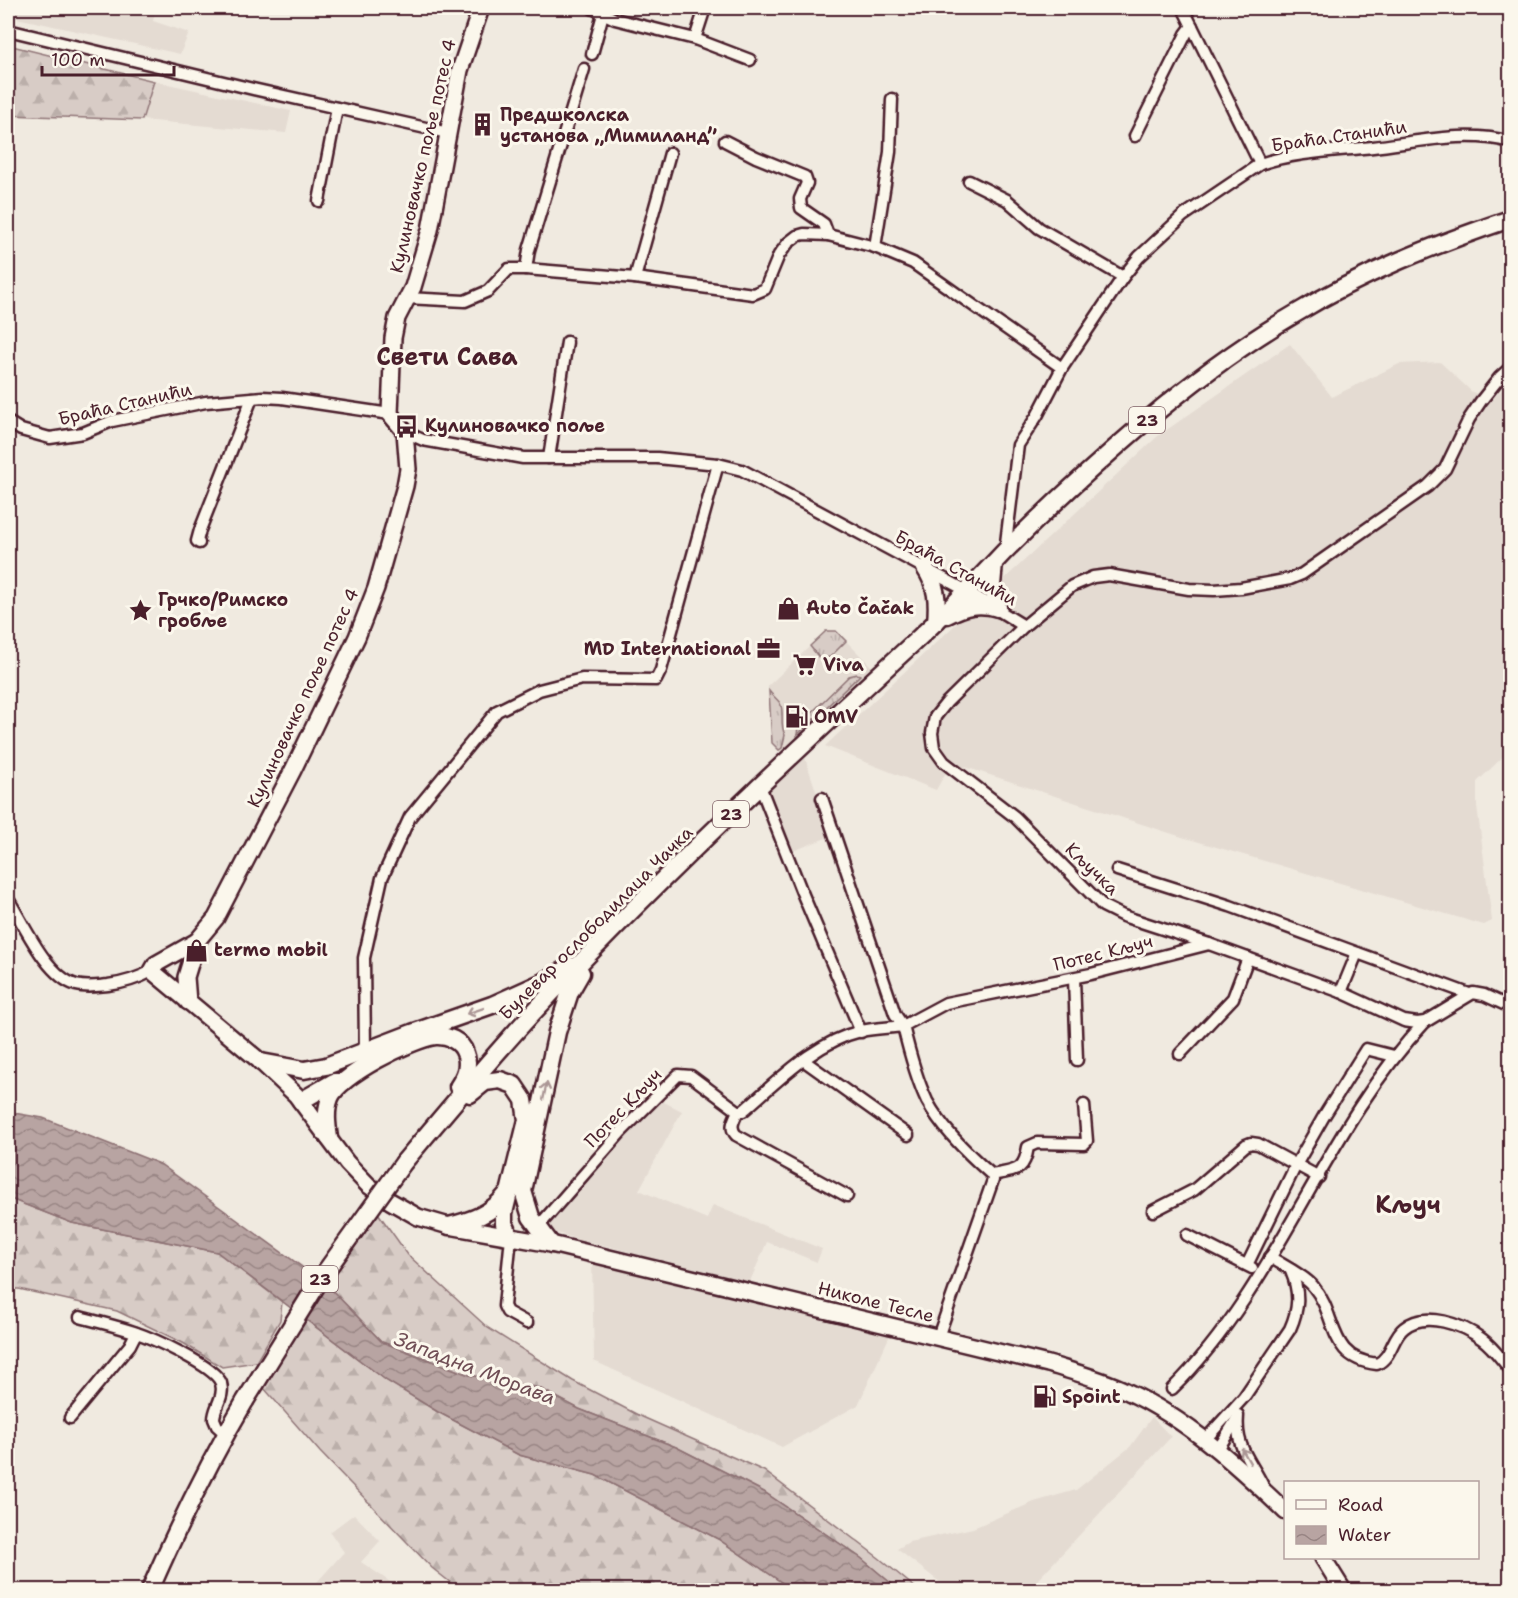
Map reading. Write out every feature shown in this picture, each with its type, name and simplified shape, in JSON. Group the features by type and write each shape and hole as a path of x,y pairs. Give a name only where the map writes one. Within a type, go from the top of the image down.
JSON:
{"main road":[{"name":"Булевар ослободилаца Чачка","path":"150,1590 226,1434 317,1284 404,1162 532,1015 585,961 760,786 936,622 1000,557 1143,424 1204,375 1268,330 1319,300 1384,268 1465,234 1510,219"},
{"path":"936,622 973,604 998,608 992,585 1000,557"},
{"path":"925,568 935,586 938,600 936,622"},
{"path":"261,1062 304,1070 326,1066 492,1005 585,961"},
{"path":"507,1234 504,1213 516,1191 557,1032 570,992 585,961"},
{"path":"329,1138 328,1104 336,1088 362,1068 408,1045 428,1038 447,1037 461,1046 467,1062 466,1074 454,1094 452,1106"},
{"path":"298,1098 326,1066"},
{"path":"298,1098 334,1082 344,1081"},
{"path":"452,1106 462,1101 480,1085 490,1081 510,1082 520,1092 527,1120 516,1191 551,1244"},
{"path":"449,1226 476,1219 490,1212 516,1191"}],"street":[{"name":"Кулиновачко поље потес 4","path":"390,414 393,338 397,318 419,270 430,230 460,70 481,8"},
{"path":"592,8 603,14 651,29 695,39 750,60"},
{"path":"695,39 705,8"},
{"path":"1183,8 1260,164"},
{"path":"592,54 603,14"},
{"path":"1135,136 1192,26"},
{"path":"8,30 447,133"},
{"path":"526,269 529,250 584,69"},
{"path":"875,247 890,160 892,99"},
{"path":"318,201 338,108"},
{"name":"Браћа Станићи","path":"1000,557 1018,445 1037,416 1062,368 1123,277 1152,244 1183,216 1260,164 1308,154 1473,136 1510,142"},
{"path":"725,141 756,157 805,177 807,183 800,199 801,208 827,228 828,235"},
{"path":"635,278 670,153"},
{"path":"969,181 1007,200 1039,228 1123,277"},
{"path":"406,298 465,300 488,291 509,269 635,278 716,290 758,293 765,289 779,255 792,239 804,234 828,235 875,247 913,263 1062,368"},
{"path":"549,458 567,342"},
{"name":"Браћа Станићи","path":"405,432 423,440 523,458 657,458 718,464 742,470 968,591 1024,626 1072,586 1093,577 1109,575 1189,589 1214,590 1272,583 1302,574 1428,486 1445,469 1469,419 1481,400 1510,368"},
{"path":"199,543 197,541 200,530 252,398"},
{"name":"Браћа Станићи","path":"8,422 21,430 50,438 83,433 112,421 206,402 252,398 282,398 390,414"},
{"path":"390,414 405,432"},
{"name":"Кулиновачко поље потес 4","path":"152,971 156,964 197,941 216,918 293,770 357,637 376,588 405,486 408,469 405,432"},
{"path":"365,1052 364,958 382,878 410,817 497,711 539,690 582,679 656,680 661,670 718,464"},
{"name":"Кључка","path":"1024,626 940,710 933,723 934,748 952,769 1032,832 1103,906 1123,916 1209,944 1341,992 1404,1021 1425,1022"},
{"path":"760,786 861,1032"},
{"path":"822,798 895,1014 903,1026 909,1052 928,1102 962,1149 992,1175 993,1180 938,1337"},
{"name":"Кључка","path":"1117,870 1230,906 1468,994 1484,995 1510,1007"},
{"path":"8,899 44,958 57,974 74,984 90,987 124,983 152,971 261,1062 298,1098 329,1138"},
{"name":"Кулиновачко поље потес 4","path":"188,1002 186,977 197,941"},
{"name":"Потес Кључ","path":"538,1227 621,1132 678,1075 691,1076 738,1111 743,1111 803,1060 838,1040 861,1032 903,1026 946,1003 1074,978 1209,944"},
{"path":"1341,992 1357,953"},
{"path":"1180,1054 1233,998 1248,958"},
{"path":"1074,978 1077,1060"},
{"path":"1172,1389 1217,1340 1270,1257 1367,1095 1394,1056 1425,1022 1468,994"},
{"path":"1247,1265 1296,1165 1366,1049 1394,1056"},
{"path":"803,1060 908,1135"},
{"path":"992,1175 1019,1169 1024,1165 1028,1147 1037,1143 1084,1144 1087,1141 1084,1105"},
{"path":"738,1111 732,1127 736,1136 847,1196"},
{"name":"Николе Тесле","path":"329,1138 347,1163 368,1185 418,1217 449,1226 507,1234 551,1244 1048,1364 1101,1381 1128,1392 1160,1410 1217,1450 1284,1510"},
{"path":"1153,1211 1194,1190 1251,1143 1258,1144 1318,1177"},
{"path":"507,1234 504,1306 507,1312 527,1323"},
{"path":"1187,1234 1260,1272"},
{"path":"1270,1257 1304,1278 1318,1294 1324,1303 1341,1347 1349,1354 1373,1364 1381,1363 1405,1326 1434,1320 1455,1326 1481,1338 1510,1369"},
{"path":"1204,1441 1244,1397 1290,1329 1298,1300 1292,1271"},
{"path":"1298,1300 1310,1293 1318,1294"},
{"path":"80,1317 136,1333 201,1364 214,1374 221,1388 214,1419 217,1426 226,1434"},
{"path":"70,1418 130,1345 136,1333"},
{"path":"1244,1397 1236,1430 1240,1446 1266,1493"},
{"path":"1217,1450 1238,1415"},
{"path":"1324,1559 1342,1590"}],"shaded area":[{"path":"8,8 156,8 153,21 189,33 180,54 8,16"},
{"path":"154,81 291,111 286,133 142,120"},
{"path":"1290,344 1332,397 1399,364 1440,362 1472,392 1492,399 1510,383 1510,750 1477,782 1477,806 1492,921 1484,925 1182,837 965,767 945,774 936,790 825,746 1158,436"},
{"name":"OMV","path":"826,631 836,631 874,669 782,754 772,743 768,686"},
{"path":"805,758 831,836 788,853 765,793"},
{"path":"656,1098 682,1111 639,1190 707,1219 713,1205 822,1249 817,1262 767,1242 748,1286 538,1227"},
{"path":"592,1260 890,1335 858,1405 782,1447 594,1361"},
{"path":"1152,1417 1171,1437 1028,1590 950,1590 897,1549 909,1542 973,1528 1034,1502 1076,1490 1130,1447"},
{"path":"354,1514 380,1541 361,1562 402,1590 310,1590 344,1552 330,1532"}],"green space":[{"path":"8,45 154,81 142,120 8,115"},
{"path":"826,631 836,631 846,641 830,657 820,659 810,646"},
{"path":"860,675 797,735 798,726 849,676"},
{"path":"769,691 780,703 782,710 782,727 785,735 782,748 779,750 772,743"},
{"path":"8,1198 72,1223 217,1252 282,1302 280,1320 256,1362 222,1367 183,1343 117,1311 19,1289 8,1289"},
{"path":"378,1213 408,1255 488,1328 573,1381 638,1415 764,1471 918,1590 899,1590 861,1558 764,1492 676,1447 579,1409 539,1388 469,1375 382,1342 327,1285"},
{"path":"305,1319 387,1381 438,1412 519,1455 595,1475 718,1539 793,1590 460,1590 432,1568 320,1452 263,1387"}],"water":[{"path":"8,1112 43,1118 160,1164 327,1285 382,1342 469,1375 539,1388 579,1409 676,1447 764,1492 861,1558 899,1590 793,1590 718,1539 595,1475 519,1455 438,1412 387,1381 217,1252 72,1223 8,1198"}],"place":[{"name":"Предшколска установа „Мимиланд”","path":"482,125"},
{"name":"Кулиновачко поље","path":"407,426"},
{"name":"Auto Čačak","path":"788,608"},
{"name":"Грчко/Римско гробље","path":"140,610"},
{"name":"MD International","path":"769,649"},
{"name":"Viva","path":"805,665"},
{"name":"OMV","path":"796,717"},
{"name":"termo mobil","path":"196,950"},
{"name":"Spoint","path":"1044,1397"}],"district":[{"name":"Свети Сава","path":"447,357"},
{"name":"Кључ","path":"1408,1205"}],"water label":[{"name":"Западна Морава","path":"475,1368"}]}
